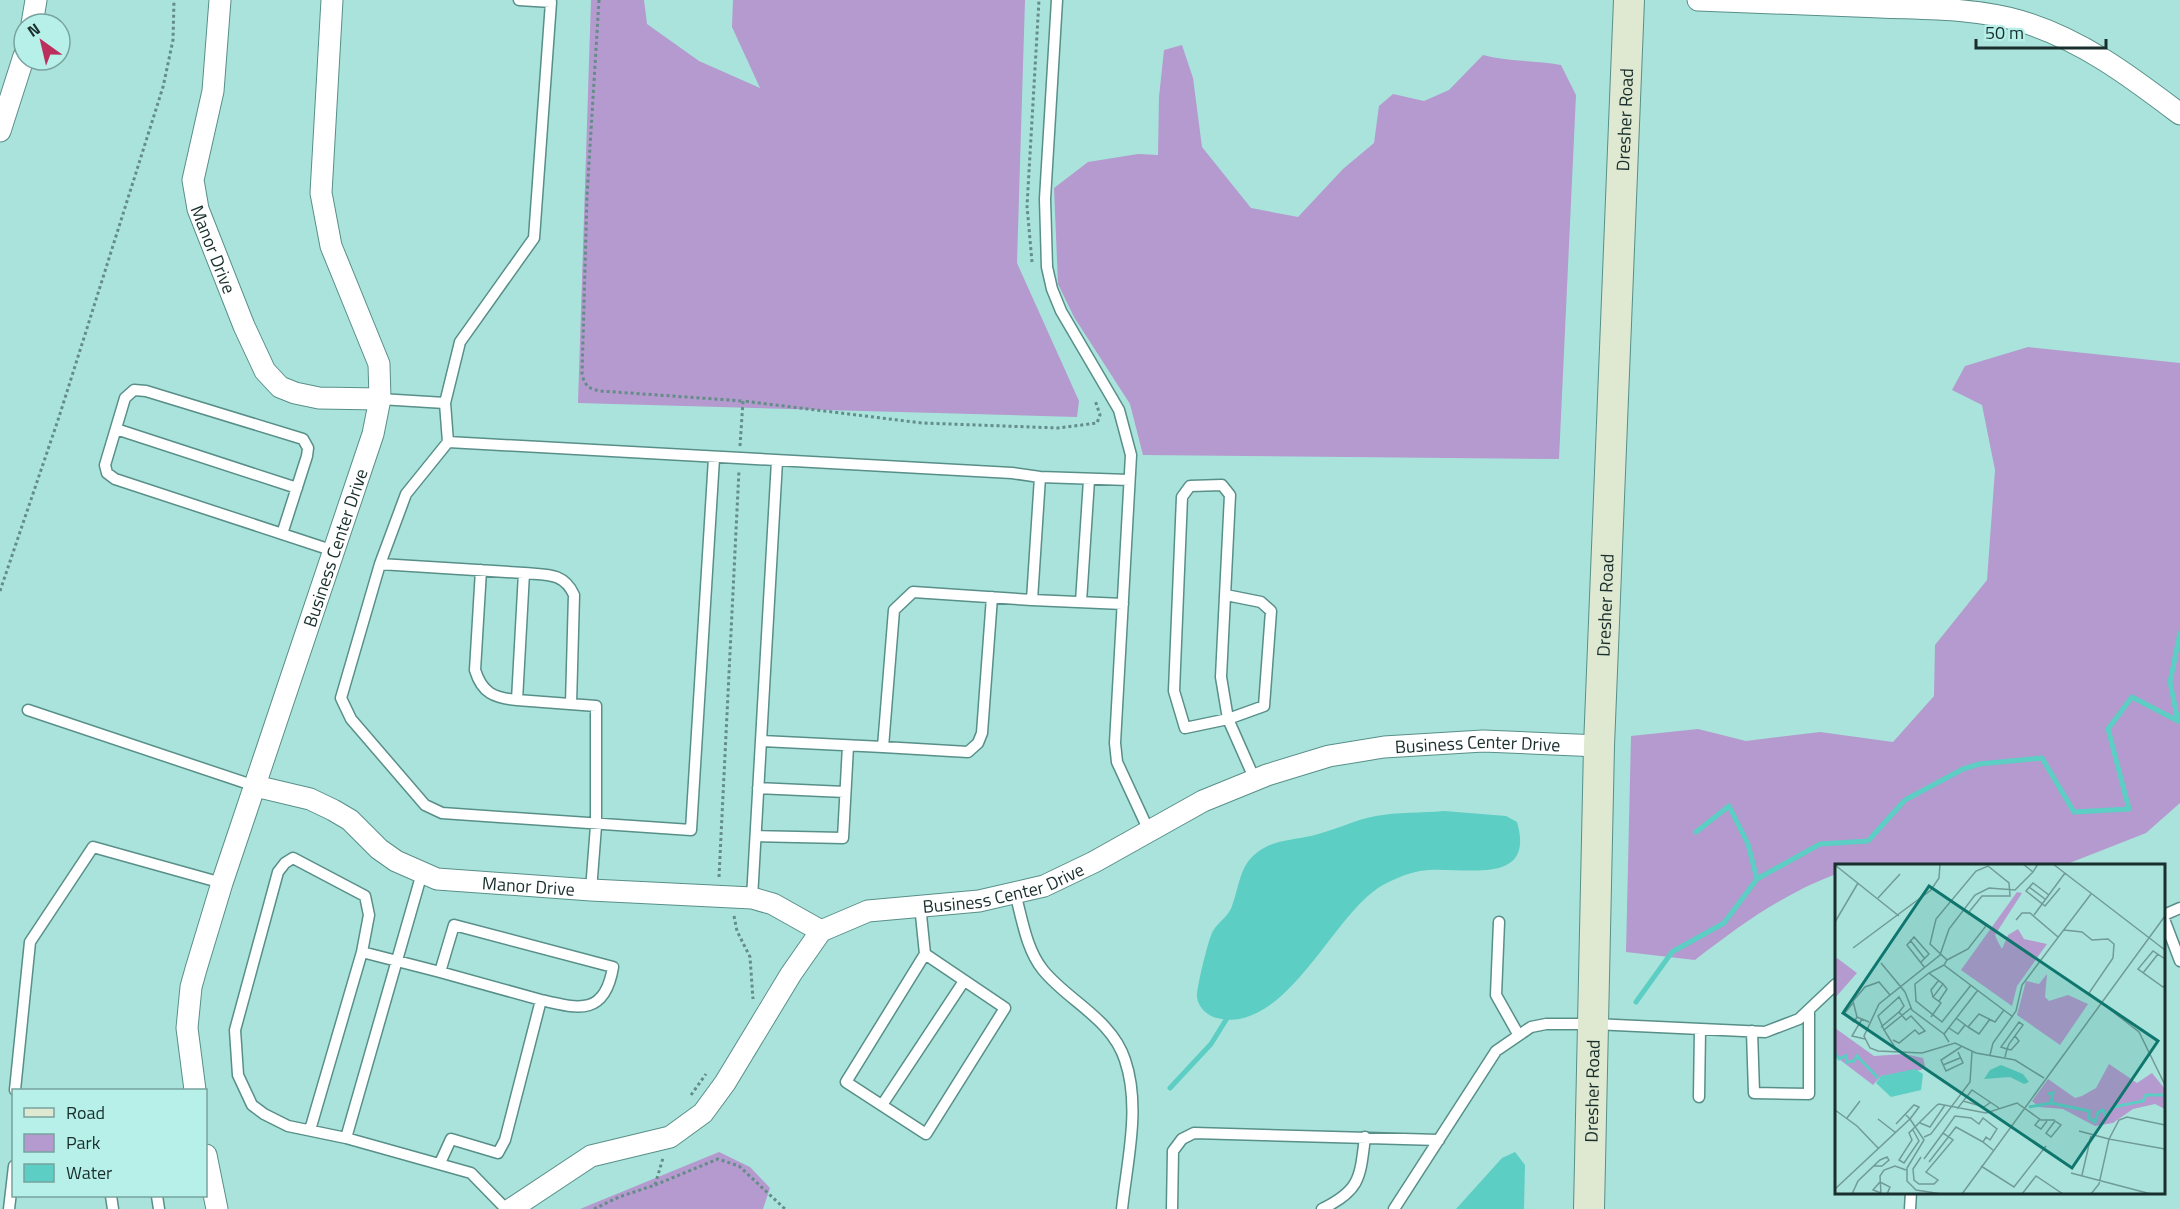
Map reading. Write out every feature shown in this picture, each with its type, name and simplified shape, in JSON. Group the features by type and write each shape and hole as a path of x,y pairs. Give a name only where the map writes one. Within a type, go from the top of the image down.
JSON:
{"main road":[{"name":"Dresher Road","path":"1589,1209 1599,746 1629,0"}],"street":[{"name":"Manor Drive","path":"220,0 213,91 193,180 198,208 244,326 265,371 280,387 319,398 380,399"},
{"name":"Business Center Drive","path":"195,1089 188,1048 190,997 222,882 373,434 380,399 379,364 332,246 321,193 332,0"},
{"path":"1698,0 1951,10 1998,16 2048,31 2095,53 2125,72 2180,114"},
{"path":"0,130 19,72"},
{"name":"Business Center Drive","path":"821,931 868,911 979,901 1052,882 1203,801 1255,780 1329,756 1384,747 1483,741 1599,746"},
{"name":"Manor Drive","path":"255,786 310,799 333,810 350,820 387,855 437,879 753,898 773,904 821,931"},
{"path":"511,1209 591,1156 670,1137 693,1122 711,1104 791,974 821,931"},
{"path":"207,1160 217,1209"}],"lane":[{"path":"519,0 550,2 534,238 460,342 445,403 448,442 406,494 380,564 341,698 351,719 424,805 441,813 596,826 691,830 714,458"},
{"path":"1057,0 1045,200 1047,267 1052,289 1061,311 1119,410 1131,455 1117,762 1149,831"},
{"path":"282,534 308,448 303,439 173,397 134,390 125,398 105,465 108,473 115,479 282,534 334,551"},
{"path":"380,399 445,403"},
{"path":"116,429 297,488"},
{"path":"448,442 1012,473 1089,480 1130,480"},
{"path":"753,898 777,461"},
{"path":"1032,600 1040,477"},
{"path":"1081,602 1089,480"},
{"path":"1226,595 1261,602 1271,611 1264,706 1228,719 1185,728 1174,691 1182,497 1190,486 1222,485 1230,495 1221,677 1228,719 1255,780"},
{"path":"380,564 559,576 570,585 574,595 571,704"},
{"path":"481,570 475,670 478,682 491,695 517,700 596,706 596,826 591,890"},
{"path":"517,700 524,573"},
{"path":"883,747 894,610 913,592 1123,604"},
{"path":"761,741 968,752 978,743 982,733 992,597"},
{"path":"28,710 255,786"},
{"path":"756,836 843,838 848,746"},
{"path":"758,788 845,792"},
{"path":"15,1089 30,942 93,847 222,882"},
{"path":"310,1130 362,952 369,915 365,896 293,858 285,863 278,872 235,1030 238,1076 252,1105 288,1126 346,1138 471,1173 506,1209"},
{"path":"346,1138 422,873"},
{"path":"1015,893 1030,948 1041,968 1108,1031 1125,1059 1133,1103 1122,1209"},
{"path":"920,905 925,954 846,1082 926,1134 1005,1008 925,954"},
{"path":"2165,916 2180,908"},
{"path":"1499,922 1496,995 1518,1034"},
{"path":"2165,922 2180,961"},
{"path":"362,952 578,1008 586,1007 604,994 610,983 613,967 454,925 440,972"},
{"path":"882,1105 964,981"},
{"path":"1394,1209 1496,1052 1531,1026 1594,1024 1765,1032 1783,1027 1809,1011 1835,985"},
{"path":"441,1163 451,1139 498,1153 505,1140 541,1000"},
{"path":"1752,1031 1754,1093 1809,1094 1809,1011"},
{"path":"1699,1097 1700,1029"},
{"path":"1172,1209 1173,1152 1182,1139 1194,1133 1439,1140"},
{"path":"1322,1209 1339,1201 1360,1179 1365,1137"},
{"path":"9,1209 12,1183"},
{"path":"1910,1209 1911,1194"}],"path":[{"path":"0,591 163,87 173,40 174,0"},
{"path":"599,0 583,282 582,375 585,385 590,389 743,401 922,423 1058,428 1097,423 1100,415 1091,392"},
{"path":"1032,263 1027,206 1039,0"},
{"path":"743,401 719,876 731,898 736,931 750,957 753,1004"},
{"path":"688,1101 710,1071"},
{"path":"655,1185 670,1137"},
{"path":"594,1209 718,1159 740,1166 785,1209"}],"green space":[{"path":"591,0 644,0 647,24 699,61 760,88 732,27 733,0 1025,0 1017,263 1079,401 1077,417 578,403"},
{"path":"1182,45 1193,78 1202,147 1251,208 1298,217 1343,169 1374,143 1379,106 1393,94 1424,101 1449,90 1483,55 1561,65 1576,95 1559,459 1143,455 1130,404 1074,317 1058,284 1054,188 1088,162 1138,154 1158,155 1159,97 1164,50"},
{"path":"2028,347 2180,363 2180,803 2146,833 2067,864 1835,864 1835,874 1762,911 1695,960 1626,952 1631,736 1698,729 1746,741 1820,732 1893,742 1934,696 1935,645 1987,580 1995,470 1982,405 1952,390 1965,366"},
{"path":"719,1152 750,1167 770,1188 763,1209 580,1209"}],"water":[{"path":"1444,811 1506,816 1517,822 1520,844 1515,858 1505,866 1490,870 1420,871 1393,880 1378,888 1360,903 1305,971 1285,993 1264,1009 1241,1019 1217,1018 1201,1008 1197,992 1211,935 1231,910 1244,869 1259,851 1277,842 1319,834 1376,816"},
{"path":"1515,1152 1525,1165 1524,1209 1456,1209 1502,1158"}],"waterway":[{"path":"1696,832 1729,806 1748,844 1757,879 1820,844 1868,841 1905,800 1963,769 1979,764 2042,758 2074,812 2129,809 2108,729 2132,697 2178,721 2170,682 2180,633"},
{"path":"1636,1002 1672,952 1724,923 1757,879"},
{"path":"1170,1088 1211,1044 1229,1015"}]}
